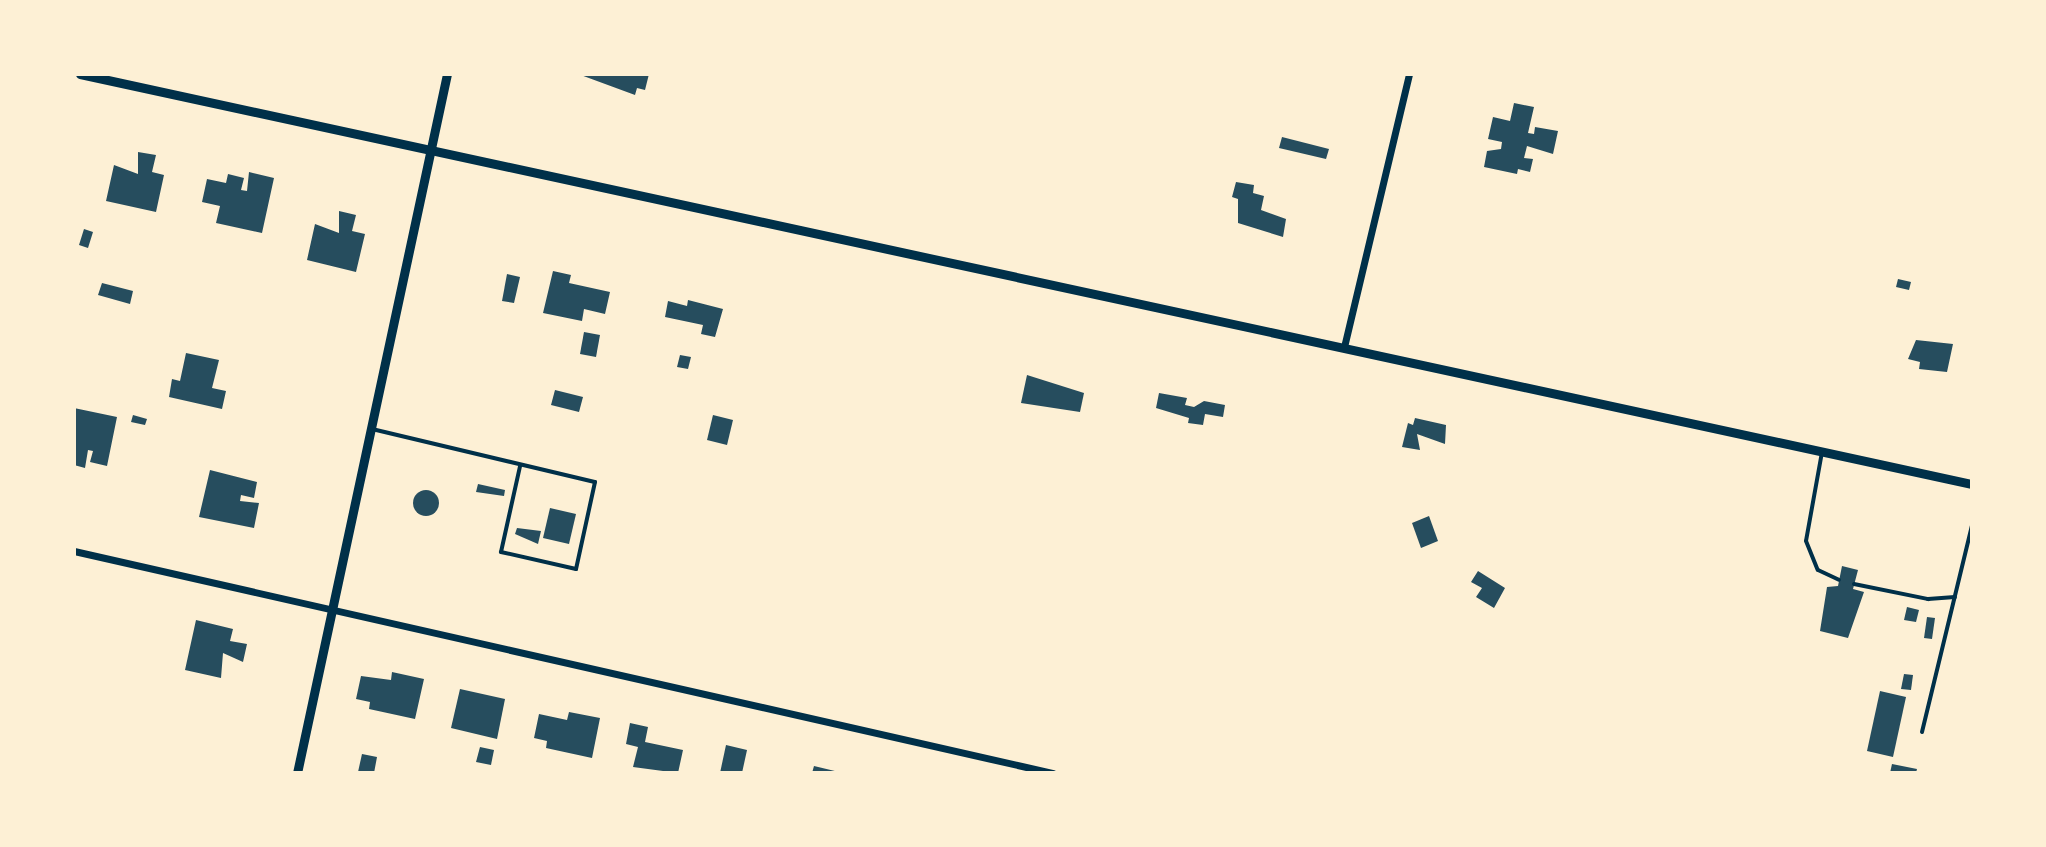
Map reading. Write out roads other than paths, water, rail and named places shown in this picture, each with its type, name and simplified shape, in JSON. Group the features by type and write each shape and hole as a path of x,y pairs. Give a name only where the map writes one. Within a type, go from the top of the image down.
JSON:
{"street":[{"path":"80,74 1972,484"},
{"path":"297,773 447,74"},
{"path":"1344,347 1409,74"},
{"path":"74,551 1053,773"}],"lane":[{"path":"369,429 595,482 576,569 501,552 520,466"},
{"path":"1822,452 1806,541 1818,570 1839,580"},
{"path":"1922,732 1972,526"},
{"path":"1854,584 1928,599 1955,597"}]}
